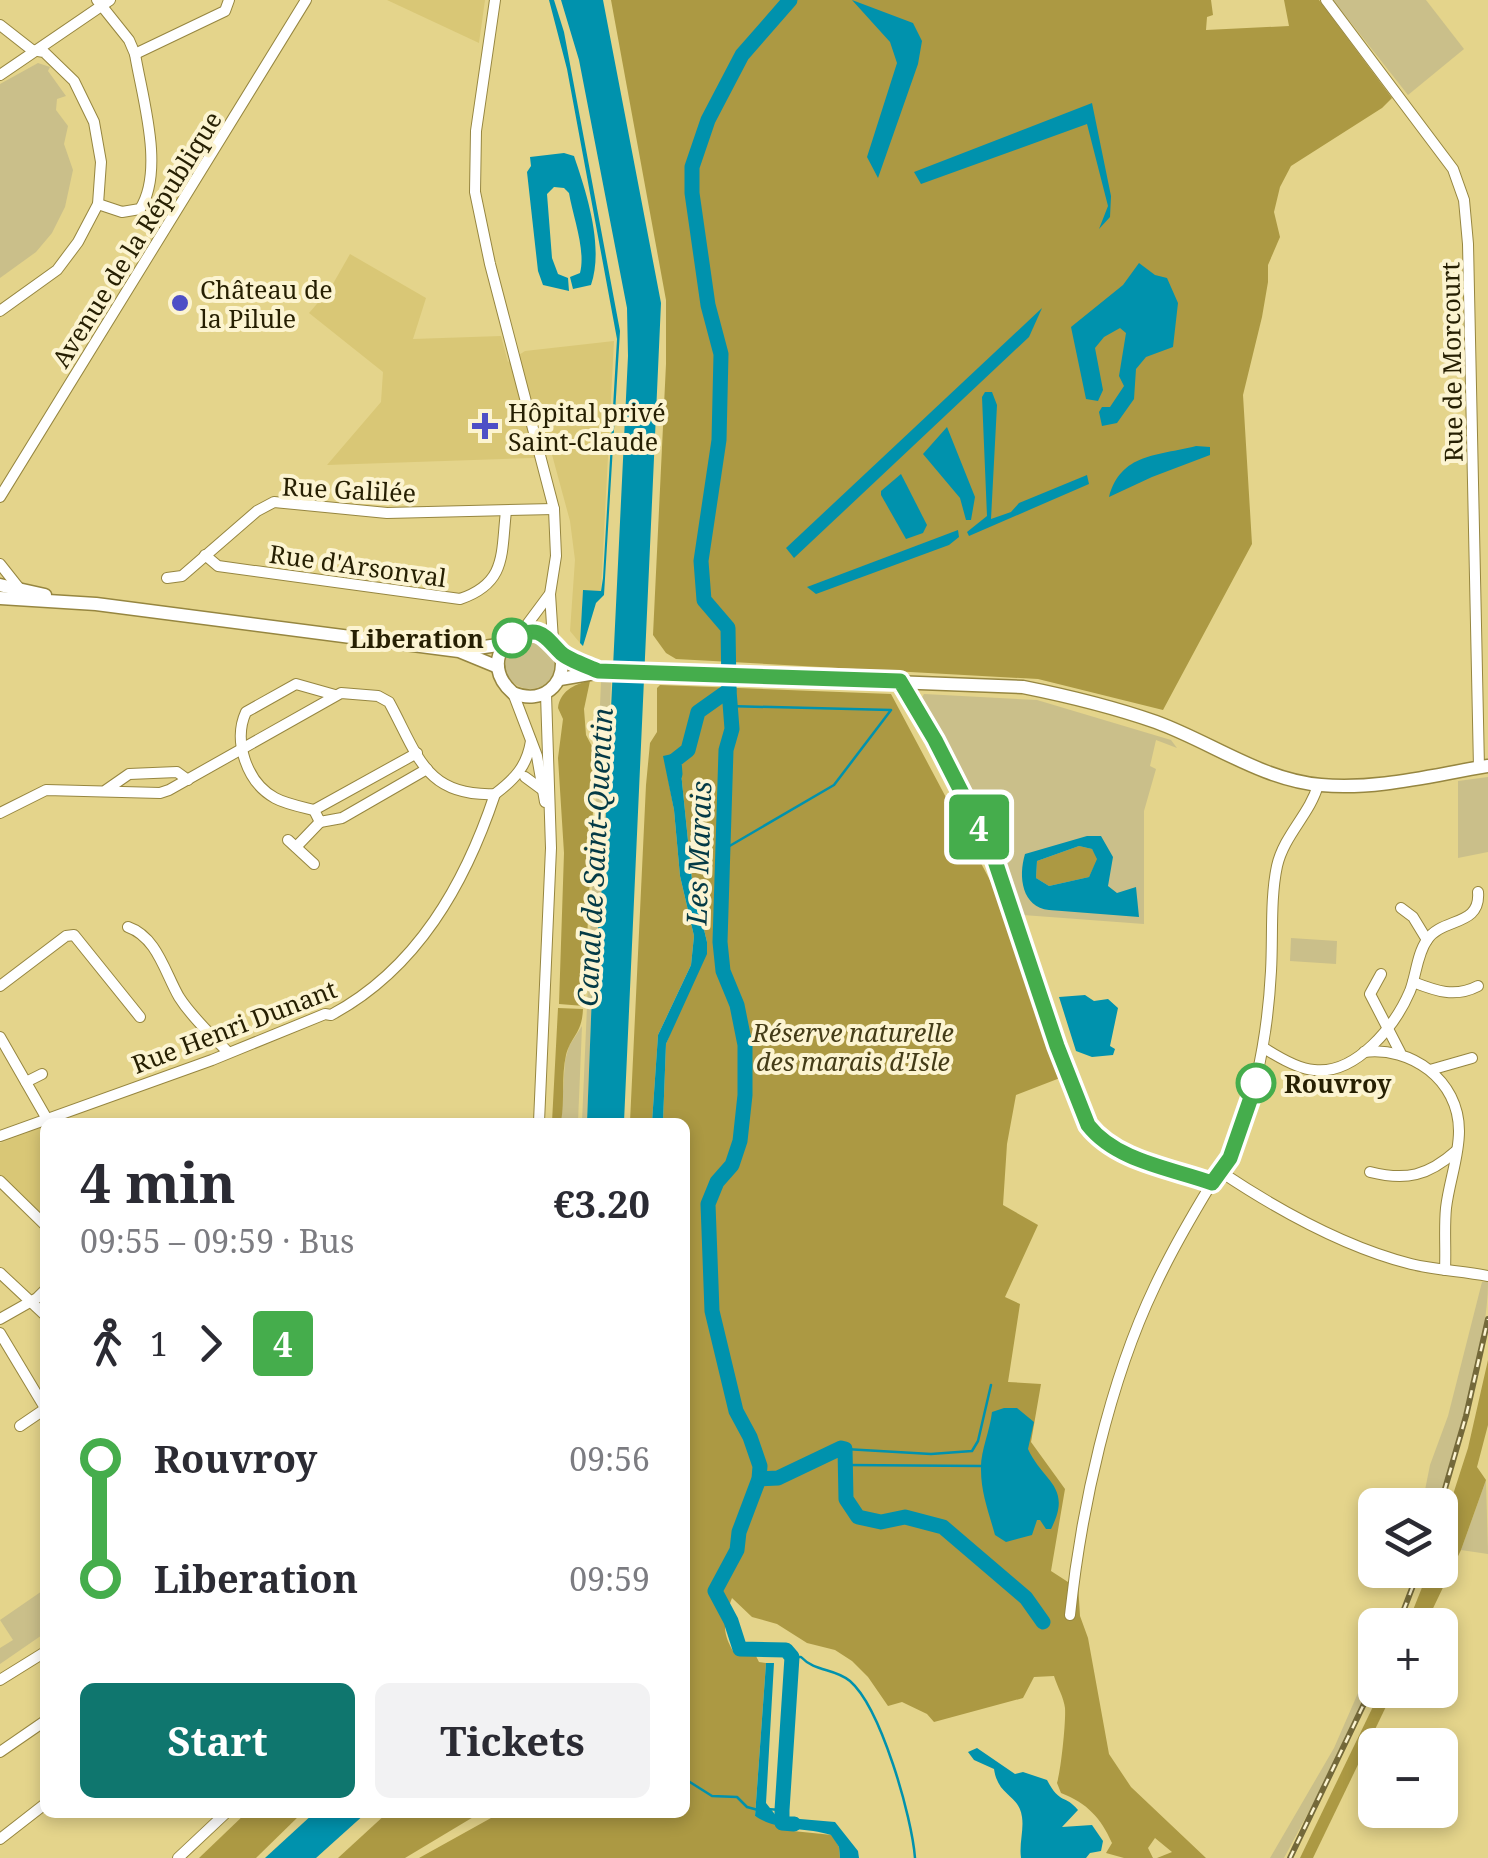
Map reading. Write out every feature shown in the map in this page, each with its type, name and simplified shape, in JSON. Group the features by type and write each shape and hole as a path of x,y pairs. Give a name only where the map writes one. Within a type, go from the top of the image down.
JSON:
{"main road":[{"path":"1,594 19,588 67,602"},
{"path":"1,594 459,651 498,667"},
{"path":"459,651 505,644 520,634 540,634 553,640 561,654 560,679"},
{"path":"505,644 498,667 505,686 529,698 546,694 560,679 602,671 1006,686 1061,694 1156,722 1255,766 1318,785 1380,786 1484,767"},
{"path":"561,654 602,671"}],"street":[{"path":"135,54 225,11 229,0"},
{"path":"495,0 476,131 475,192 554,509 556,556 550,594 553,640"},
{"name":"Rue de Morcourt","path":"1326,0 1446,158 1464,200 1484,767"},
{"name":"Avenue de la République","path":"0,498 304,1"},
{"path":"0,75 38,52 103,2 135,54 153,159 148,191 140,208 132,211 98,204"},
{"path":"0,25 32,50 44,52 74,81 94,122 101,162 98,204 78,242 57,270 0,311"},
{"name":"Rue Galilée","path":"167,578 182,576 257,511 274,502 387,513 554,509"},
{"name":"Rue d'Arsonval","path":"205,555 218,566 460,599 493,582 500,564 506,511"},
{"path":"0,564 19,588"},
{"path":"520,634 550,594"},
{"path":"900,681 992,852 1057,1046 1088,1125 1114,1148 1212,1183"},
{"path":"335,695 296,684 246,712 239,738 250,768 266,792 276,799 314,810 417,753"},
{"path":"0,813 46,790 160,793 342,692 378,696 389,702 431,777 452,790 495,794 526,764 531,741"},
{"path":"513,693 540,769 550,826"},
{"path":"537,1118 541,1092 550,826 546,694"},
{"path":"511,782 540,769 548,748"},
{"path":"314,864 292,844 320,822 342,818 427,769"},
{"path":"105,791 129,774 177,772 188,780"},
{"path":"524,777 544,791"},
{"path":"1070,1615 1077,1550 1120,1378 1154,1288 1230,1158 1240,1133 1264,1048 1277,866 1318,785"},
{"name":"Rue Henri Dunant","path":"50,1118 331,1015 383,980 423,938 460,880 495,794"},
{"path":"314,810 320,822"},
{"path":"1264,1048 1304,1068 1318,1070 1342,1065 1364,1052 1401,1009 1427,940 1471,915 1478,906 1478,892"},
{"path":"1401,908 1411,914 1427,940"},
{"path":"128,927 147,940 180,998 227,1052"},
{"path":"0,986 74,934 140,1017"},
{"path":"1380,974 1370,994 1400,1052"},
{"path":"1413,982 1453,994 1478,986"},
{"path":"120,1013 131,1005"},
{"path":"0,1037 46,1118"},
{"path":"1364,1052 1400,1052 1430,1070 1456,1110 1459,1129 1446,1208 1445,1270"},
{"path":"0,1062 12,1057"},
{"path":"1430,1070 1472,1058"},
{"path":"26,1082 42,1074"},
{"path":"61,1114 66,1118"},
{"name":"Rue Henri Dunant","path":"0,1136 40,1122"},
{"path":"1370,1172 1398,1178 1419,1176 1442,1164 1457,1150"},
{"path":"1221,1172 1347,1241 1394,1259 1488,1276"},
{"path":"0,1181 40,1220"},
{"path":"0,1273 40,1310"},
{"path":"0,1319 40,1294"},
{"path":"0,1333 40,1401"},
{"path":"20,1426 40,1412"},
{"path":"0,1680 40,1655"},
{"path":"0,1752 40,1725"},
{"path":"0,1840 40,1808"},
{"path":"178,1858 221,1818"}],"shaded area":[{"path":"387,0 485,0 479,43"},
{"path":"1333,0 1426,0 1464,49 1408,95"},
{"path":"38,63 50,67 48,71 66,96 57,99 56,110 68,126 64,144 73,170 65,207 52,233 36,252 0,278 0,84"},
{"name":"Hôpital privé Saint-Claude","path":"350,254 426,298 413,339 501,336 508,362 525,351 614,341 601,591 583,591 580,643 570,631 575,560 570,521 551,451 533,458 327,465 381,402 383,372 309,313 330,289"},
{"path":"530,639 548,646 555,664 548,682 530,689 512,682 505,664 512,646"},
{"path":"601,682 611,682 587,1118 582,1118"},
{"path":"924,694 1037,700 1171,740 1177,748 1156,740 1150,766 1156,769 1144,811 1144,924 1023,915 999,857 1002,847 987,827 920,701"},
{"path":"1488,777 1488,852 1458,858 1458,781"},
{"path":"1291,938 1337,941 1336,964 1290,961"},
{"path":"582,1026 578,1118 561,1118 569,1046"},
{"path":"40,1128 40,1213 0,1175 0,1143"},
{"path":"1482,1282 1488,1282 1483,1334 1462,1424 1442,1488 1425,1488"},
{"path":"1486,1480 1488,1554 1461,1550"},
{"path":"40,1592 40,1636 0,1664 0,1648 13,1640 0,1620"},
{"path":"1358,1693 1360,1708 1335,1763 1284,1858 1270,1858 1334,1748"}],"green space":[{"path":"611,0 1211,0 1213,15 1207,17 1206,30 1289,26 1284,0 1319,0 1392,98 1291,166 1280,187 1274,212 1280,237 1268,265 1262,317 1243,395 1252,544 1163,710 1038,679 676,659 666,653 653,635 666,300"},
{"path":"590,681 584,709 586,735 594,750 594,788 584,1006 559,1004 564,853 558,758 563,719 558,708 568,690"},
{"name":"Réserve naturelle des marais d'Isle","path":"660,685 891,694 1000,899 1060,1078 1016,1095 1007,1144 1003,1205 1038,1225 1005,1297 1020,1304 1008,1382 1041,1384 1031,1442 1065,1489 1051,1571 1078,1584 1080,1616 1088,1638 1109,1754 1131,1787 1206,1858 1157,1858 1172,1852 1155,1838 1148,1848 1153,1858 1124,1858 1106,1853 1112,1843 1103,1826 1086,1807 1061,1793 1057,1783 1065,1708 1054,1676 1034,1677 1023,1698 934,1722 927,1714 902,1702 888,1706 852,1661 835,1650 807,1643 777,1624 752,1617 732,1598 725,1625 729,1644 733,1651 756,1656 759,1662 766,1663 755,1816 793,1831 832,1835 840,1858 419,1858 491,1818 690,1818 690,1118 663,1118 666,1044 707,942 692,880 680,762 664,756 680,876 694,936 691,965 658,1035 652,1118 630,1118 646,785 650,743 657,732"},
{"path":"1079,846 1092,849 1098,859 1089,877 1049,886 1036,878 1037,861"},
{"path":"558,1008 583,1009 581,1024 566,1055 561,1118 552,1118"},
{"path":"1488,1360 1488,1425 1477,1467 1486,1480 1458,1556 1455,1488"},
{"path":"1422,1588 1443,1588 1433,1608 1414,1608"},
{"path":"1372,1708 1385,1708 1376,1728 1363,1728"},
{"path":"1358,1738 1358,1765 1313,1858 1300,1858"},
{"path":"241,1818 297,1818 256,1858 199,1858"},
{"path":"382,1818 472,1818 405,1858 338,1858"}],"water":[{"path":"549,0 554,0 564,32 620,331 604,595 596,603 583,646 583,590 601,591 603,578 617,339 567,69"},
{"path":"561,0 603,0 661,303 624,1118 587,1118 592,993 603,875 628,356 627,308 579,60"},
{"path":"852,0 913,23 922,41 918,64 878,178 867,157 897,63 890,42"},
{"path":"1092,103 1111,196 1110,217 1099,229 1108,206 1087,124 921,184 914,172"},
{"path":"564,153 574,156 579,171 589,203 596,254 591,285 573,289 570,277 580,273 581,264 578,233 569,193 554,187 547,194 552,258 558,274 568,278 569,291 543,285 538,271 527,172 530,157"},
{"path":"1139,263 1155,275 1167,278 1178,303 1173,347 1146,357 1136,369 1134,399 1117,423 1102,426 1099,412 1102,407 1110,407 1124,386 1119,376 1126,333 1120,328 1095,348 1103,390 1098,401 1086,399 1071,327 1123,285"},
{"path":"1042,308 1029,337 794,558 786,548"},
{"path":"985,392 992,392 997,405 991,519 1087,475 1089,484 969,536 967,532 987,516 982,397"},
{"path":"947,427 975,497 971,520 966,520 960,498 923,454"},
{"path":"1196,446 1210,447 1210,455 1109,497 1122,472 1132,464"},
{"path":"901,474 927,525 923,533 906,539 881,495"},
{"path":"958,530 959,537 949,545 816,594 807,587"},
{"path":"672,754 680,762 692,880 707,954 666,1044 663,1118 652,1118 658,1035 691,965 694,936 680,876 674,810 663,756"},
{"path":"1087,836 1101,836 1113,857 1108,886 1117,893 1136,887 1139,917 1040,908 1024,890 1025,854","holes":["1079,846 1092,849 1097,859 1089,877 1049,886 1036,878 1037,861"]},
{"path":"1085,995 1094,1001 1108,999 1118,1008 1110,1046 1115,1049 1113,1055 1092,1057 1076,1051 1059,997"},
{"path":"1017,1408 1034,1422 1028,1449 1053,1485 1059,1503 1051,1529 1037,1520 1032,1535 1006,1542 995,1535 981,1470 992,1412"},
{"path":"766,1663 774,1663 766,1803 777,1817 835,1822 858,1851 859,1858 840,1858 839,1847 831,1835 773,1825 755,1816"},
{"path":"977,1748 1015,1774 1023,1772 1047,1780 1059,1796 1078,1810 1062,1827 1092,1825 1103,1841 1101,1851 1086,1858 1021,1858 1020,1809 1000,1785 994,1769 974,1760 968,1752"},
{"path":"309,1818 360,1818 316,1858 265,1858"}],"waterway":[{"path":"675,774 674,761 688,750 698,712 729,690 728,628 704,600 701,561 719,440 721,354 708,305 692,167 708,120 742,55 790,0"},
{"name":"Les Marais","path":"729,690 732,729 726,750 720,942 723,971 737,1005 745,1045 745,1095 740,1141 732,1165 717,1182 708,1204 712,1311 736,1411 760,1466 737,1550 715,1591 740,1649 786,1650 792,1657 782,1823 794,1824"},
{"path":"721,851 834,785 891,710 728,706"},
{"name":"Les Marais","path":"845,1449 931,1454 972,1451 991,1385"},
{"path":"759,1479 778,1478 845,1449 846,1499 858,1517 881,1522 905,1517 943,1527 1026,1598 1043,1622"},
{"name":"Les Marais","path":"846,1465 981,1466"},
{"name":"Les Marais","path":"792,1657 801,1657 844,1677 862,1695 893,1764 915,1858"},
{"path":"690,1782 712,1796 737,1797 747,1807 758,1810"},
{"path":"766,1809 782,1810"}],"railway":[{"path":"1445,1488 1488,1319"},
{"path":"1404,1608 1412,1588"},
{"path":"1290,1858 1362,1708"}],"bus line":[{"name":"4","path":"512,638 530,632 540,634 553,640 561,654 598,671 900,681 992,852 1057,1046 1095,1135 1114,1148 1212,1183 1230,1158 1256,1083"}],"place":[{"name":"Château de la Pilule","path":"180,303"},
{"name":"Hôpital privé Saint-Claude","path":"485,426"},
{"name":"Liberation","path":"512,638"},
{"name":"Rouvroy","path":"1256,1083"}],"water label":[{"name":"Canal de Saint-Quentin","path":"594,857"}]}
